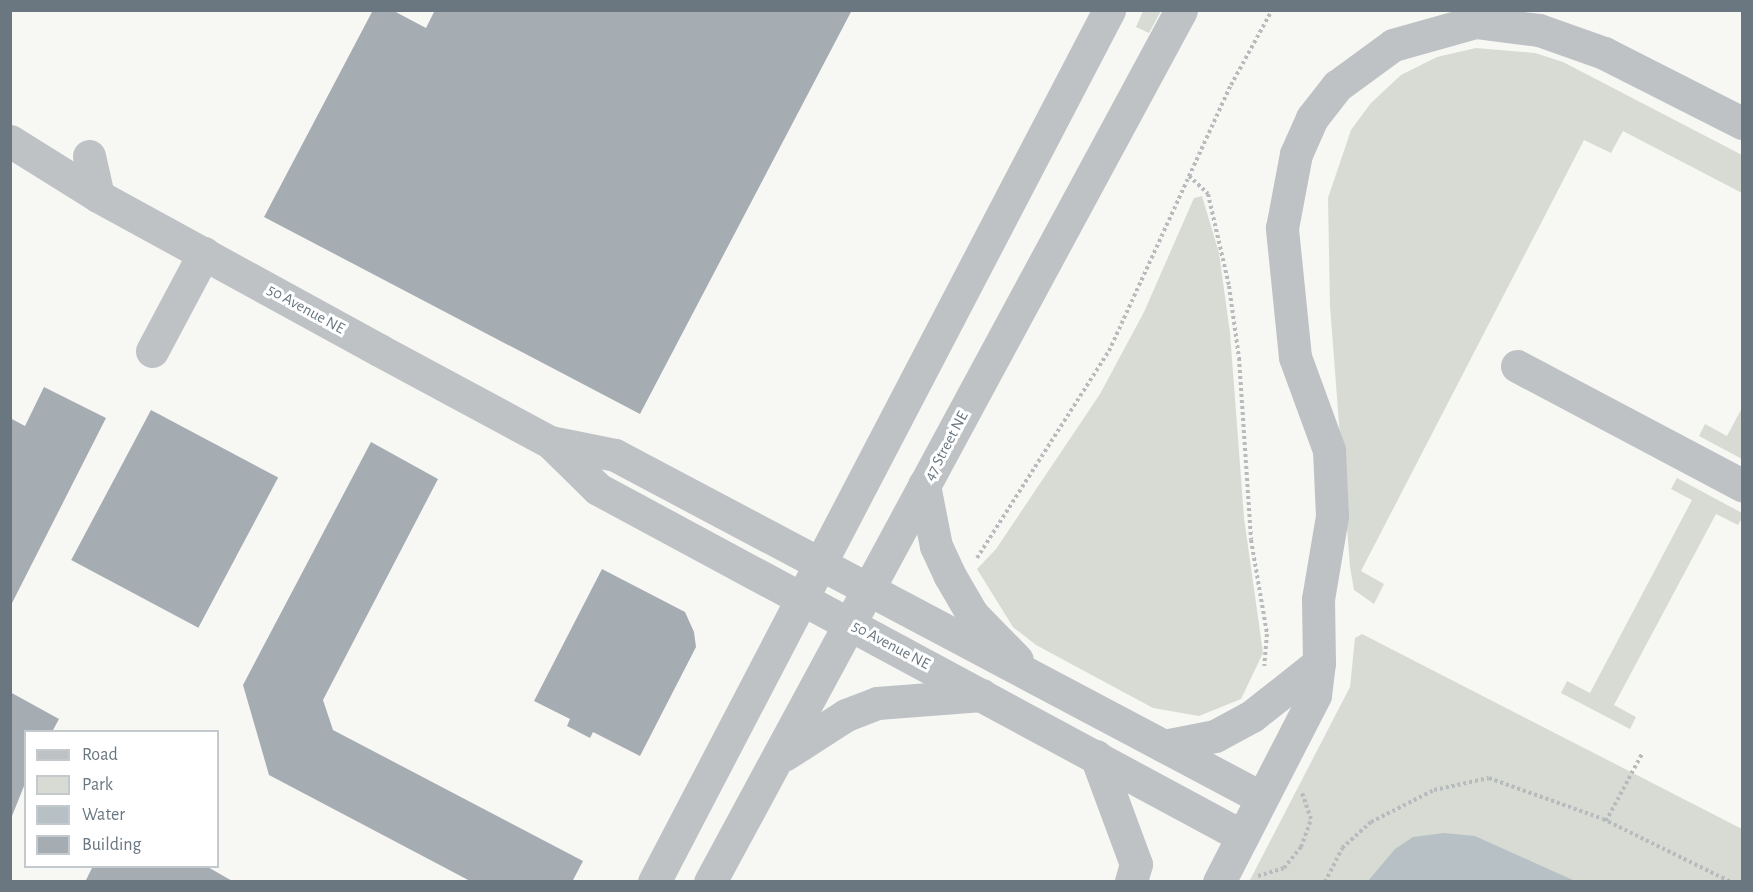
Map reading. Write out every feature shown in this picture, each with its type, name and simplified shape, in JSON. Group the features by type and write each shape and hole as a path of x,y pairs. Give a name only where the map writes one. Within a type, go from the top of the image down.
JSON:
{"street":[{"path":"654,882 1109,10"},
{"name":"47 Street NE","path":"710,882 870,592 924,485 1180,10"},
{"path":"1219,882 1315,695 1319,663 1318,599 1332,516 1329,450 1295,357 1282,228 1296,154 1312,118 1337,86 1393,45 1475,22 1539,30 1604,53 1743,123"},
{"name":"50 Avenue NE","path":"10,141 98,196 550,442 598,489 1242,836"},
{"path":"89,156 98,196"},
{"path":"152,351 204,253"},
{"path":"1517,366 1743,485"},
{"name":"50 Avenue NE","path":"550,442 615,455 818,565 1262,798"},
{"path":"924,485 936,546 972,614 1039,682"},
{"path":"1164,746 1215,736 1252,716 1319,663"},
{"path":"780,757 846,715 878,703 983,695"},
{"path":"1095,756 1136,864 1131,882"}],"path":[{"path":"970,569 1109,351 1189,176 1272,10"},
{"path":"1189,176 1208,194 1239,358 1251,540 1267,634 1260,674"},
{"path":"1606,820 1642,754"},
{"path":"1325,882 1342,848 1371,822 1408,800 1468,780 1507,783 1606,820 1731,882"},
{"path":"1251,877 1284,868 1301,848 1311,819 1299,785"}],"green space":[{"path":"1143,11 1161,11 1149,33 1136,27"},
{"path":"1476,48 1535,53 1563,62 1742,155 1742,193 1623,131 1611,153 1584,140 1361,571 1384,584 1374,604 1354,590 1350,567 1330,306 1328,198 1351,130 1371,103 1401,75 1437,57"},
{"path":"1202,196 1219,253 1230,333 1244,518 1263,653 1241,699 1199,716 1153,708 1036,645 1013,627 977,569 996,549 1100,394 1144,312 1194,198"},
{"path":"1742,408 1742,459 1699,436 1705,424 1727,436"},
{"path":"1677,478 1742,513 1742,518 1738,525 1716,514 1614,705 1636,717 1630,729 1561,693 1567,681 1590,693 1692,500 1671,489"},
{"path":"1362,634 1742,829 1742,881 1249,882 1350,687 1355,638"}],"water":[{"path":"1444,833 1475,836 1575,881 1368,881 1395,849 1413,837"}],"building":[{"path":"373,10 392,10 426,28 435,10 852,10 640,414 264,217"},
{"path":"44,387 106,418 10,607 10,418 25,426"},
{"path":"151,410 278,478 198,628 71,560"},
{"path":"371,442 438,479 323,700 333,730 583,861 572,882 472,882 269,775 243,685"},
{"path":"602,569 685,612 694,632 696,647 640,756 593,732 590,738 567,726 570,719 534,701"},
{"path":"10,692 59,719 53,730 24,730 24,786 10,821"},
{"path":"92,868 210,868 234,882 85,882"}]}
